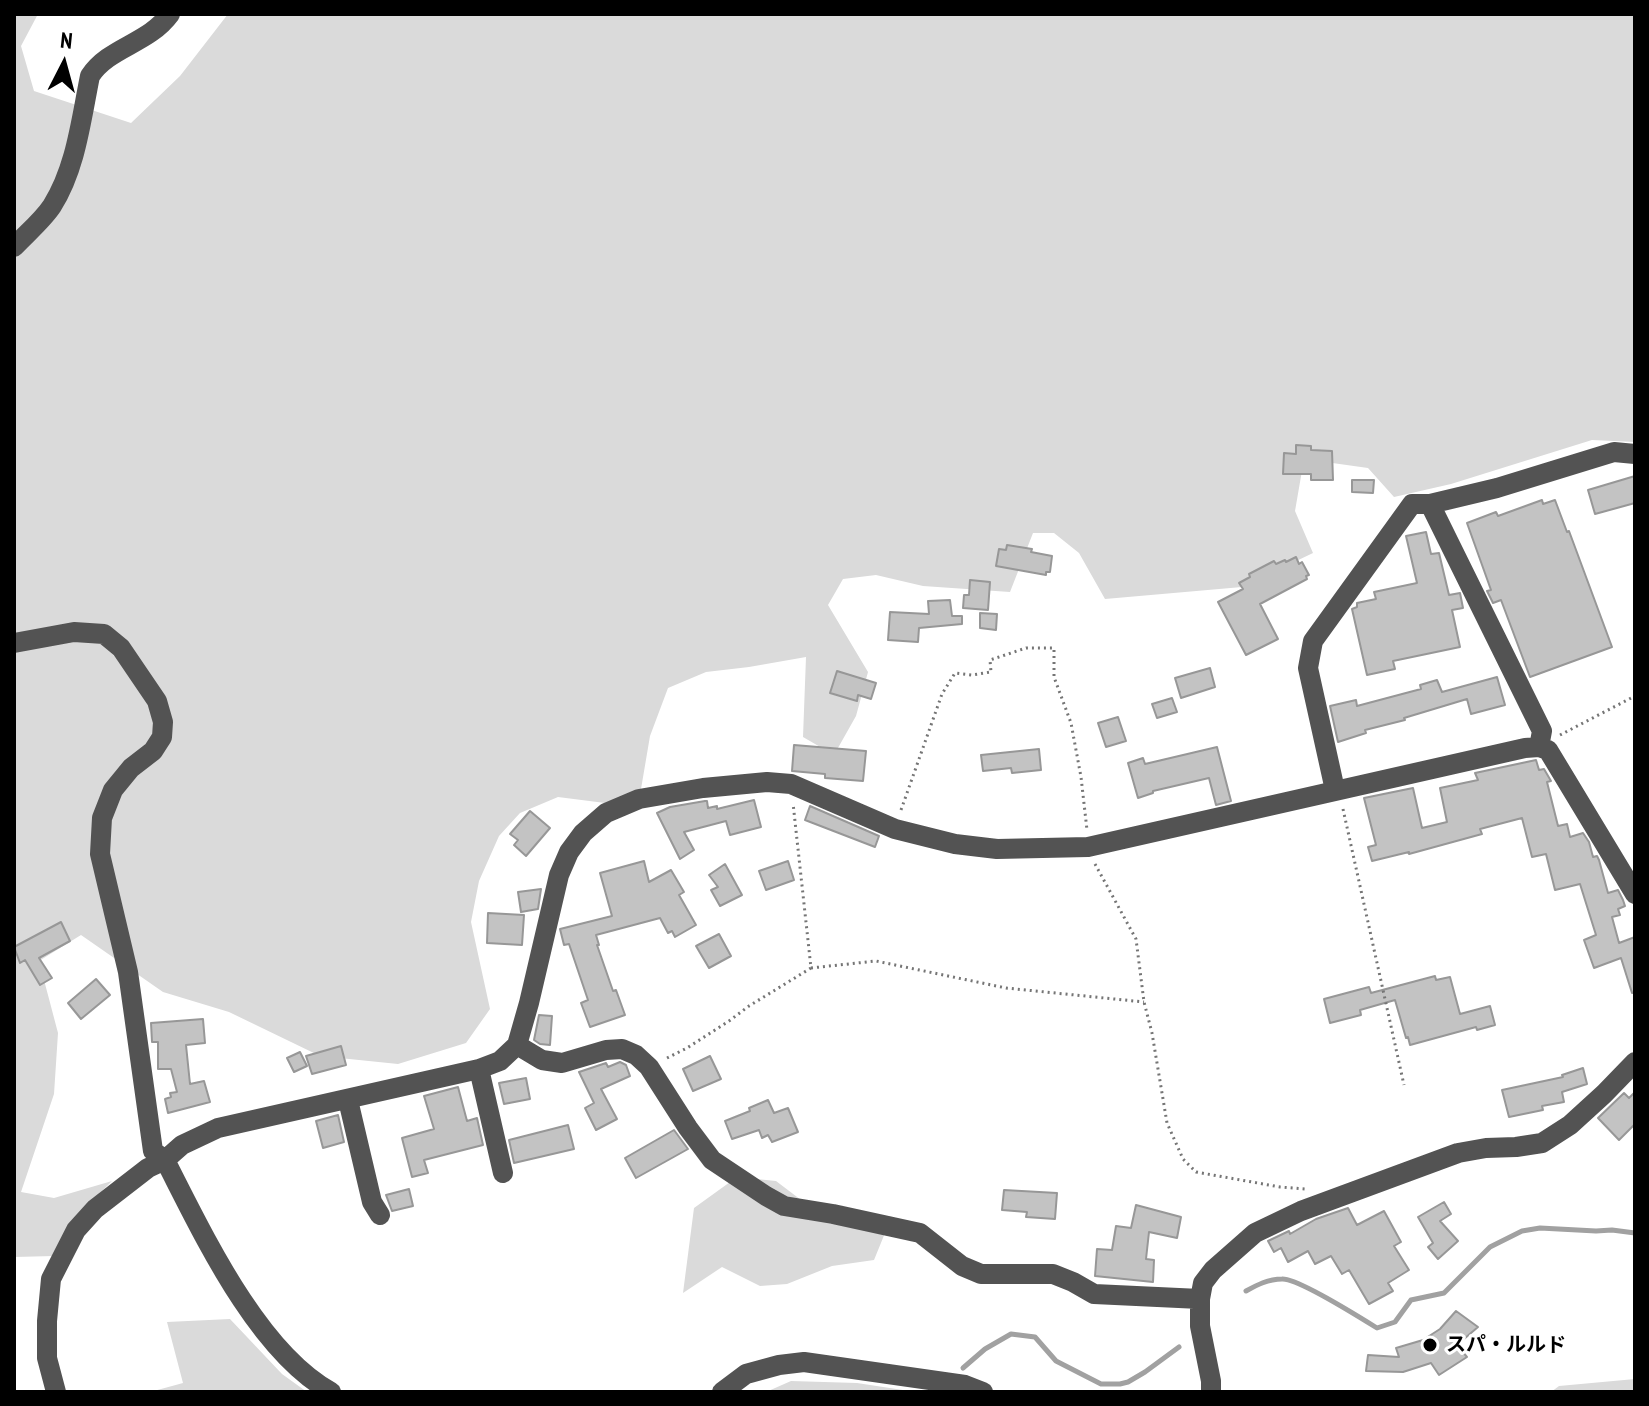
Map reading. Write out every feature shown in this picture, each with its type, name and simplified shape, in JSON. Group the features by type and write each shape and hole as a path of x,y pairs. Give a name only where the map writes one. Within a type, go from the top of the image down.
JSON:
{"street":[{"path":"14,247 50,209 63,185 71,166 90,76 95,68 148,36 170,14"},
{"path":"1337,790 1308,668 1313,641 1412,504 1430,504 1497,488 1614,452 1635,454"},
{"path":"1430,504 1542,731 1543,748 1635,894"},
{"path":"14,643 74,632 104,634 121,648 157,701 163,722 162,737 153,751 131,768 113,790 102,818 100,854 128,972 153,1151 165,1160 235,1290 285,1356 331,1392"},
{"path":"56,1392 47,1358 51,1279 76,1230 95,1209 182,1145 218,1128 479,1069 500,1061 517,1045 559,875 569,852 583,833 606,813 639,799 767,782 791,784 895,829 955,844 997,849 1088,847 1525,748 1543,748"},
{"path":"517,1045 542,1060 562,1063 606,1050 622,1049 636,1055 649,1067 712,1160 784,1206 920,1233 962,1266 981,1274 1053,1274 1094,1294 1200,1299"},
{"path":"1211,1392 1200,1326 1203,1283 1213,1270 1255,1233 1301,1211 1458,1153 1542,1143 1570,1125 1635,1062"},
{"path":"479,1069 503,1173"},
{"path":"348,1100 372,1202 380,1215"},
{"path":"722,1392 746,1374 804,1362 965,1385 983,1392"}],"path":[{"path":"895,829 942,694 955,673 972,675 991,672 990,660 1026,648 1054,648 1054,677 1071,723 1081,777 1088,847 1136,939 1144,1002 1167,1123 1183,1159 1196,1172 1309,1189"},
{"path":"1543,748 1554,738 1635,696"},
{"path":"791,784 811,968"},
{"path":"1337,790 1404,1085"},
{"path":"649,1067 687,1048 811,968 876,961 1006,988 1144,1002"}],"shaded area":[{"path":"14,14 38,14 21,46 34,91 131,123 180,76 228,14 1635,14 1635,442 1592,440 1451,484 1394,497 1368,468 1304,459 1295,511 1313,553 1242,587 1105,599 1079,553 1054,533 1033,533 1010,592 923,586 876,575 843,579 828,605 868,672 856,716 834,755 803,737 806,657 706,672 668,688 650,736 641,789 605,803 558,797 520,813 499,836 479,881 471,922 490,1009 466,1043 398,1064 320,1056 229,1012 163,992 81,935 39,961 58,1033 54,1094 21,1192 54,1198 112,1181 72,1221 54,1256 14,1257"},
{"path":"737,1177 776,1181 805,1203 885,1233 874,1260 832,1266 787,1284 760,1286 722,1267 683,1293 694,1208"},
{"path":"230,1319 282,1374 307,1392 150,1392 183,1383 167,1322"},
{"path":"1635,1379 1635,1392 1551,1392 1559,1386"},
{"path":"791,1381 857,1383 916,1392 766,1392"}],"building":[{"path":"1296,445 1311,446 1311,450 1332,451 1333,480 1311,480 1311,474 1283,474 1284,453 1296,454"},
{"path":"1635,476 1635,503 1595,514 1588,490"},
{"path":"1352,480 1374,480 1373,493 1352,492"},
{"path":"1542,500 1543,504 1555,500 1612,647 1530,677 1501,600 1493,603 1487,591 1491,590 1467,523"},
{"path":"1426,532 1431,554 1439,553 1449,595 1460,593 1463,608 1452,610 1460,647 1393,661 1395,669 1367,675 1352,609 1357,607 1357,603 1376,599 1374,592 1417,583 1406,536"},
{"path":"1007,545 1052,556 1050,572 1046,575 996,566 999,549 1006,550"},
{"path":"1296,557 1309,575 1307,579 1260,604 1278,639 1246,655 1218,602 1243,589 1239,583 1250,577 1249,574 1274,561 1276,564"},
{"path":"970,580 990,582 988,610 963,608 964,595 969,595"},
{"path":"950,600 952,616 962,616 962,624 919,628 918,642 888,640 890,612 929,614 928,601"},
{"path":"980,613 997,614 996,630 980,628"},
{"path":"1210,668 1215,687 1181,698 1175,678"},
{"path":"837,671 876,683 871,699 858,695 857,701 830,693"},
{"path":"1497,677 1505,705 1471,714 1467,699 1365,730 1366,733 1338,742 1330,706 1356,700 1357,706 1421,689 1420,685 1437,680 1442,692"},
{"path":"1172,698 1177,712 1157,718 1152,704"},
{"path":"1118,717 1126,741 1106,747 1098,723"},
{"path":"794,745 866,751 863,781 792,771"},
{"path":"1217,747 1231,801 1216,805 1209,778 1153,791 1138,798 1128,763 1143,758 1145,764"},
{"path":"1039,749 1041,770 1012,773 1011,768 983,771 981,755"},
{"path":"1536,760 1539,770 1544,769 1551,781 1547,782 1558,826 1567,824 1570,837 1583,833 1593,857 1597,856 1599,860 1608,893 1618,890 1623,900 1625,906 1618,909 1620,915 1612,917 1619,943 1635,937 1635,992 1632,993 1621,958 1594,968 1584,940 1596,935 1580,884 1555,890 1546,854 1532,857 1522,818 1480,829 1482,834 1372,861 1368,847 1376,845 1364,798 1413,788 1422,828 1447,822 1440,788 1478,780 1475,773"},
{"path":"754,800 761,827 730,835 726,821 684,832 694,850 680,859 657,813 670,807 705,801 708,808 717,806 717,809"},
{"path":"810,806 879,836 875,847 805,820"},
{"path":"530,811 550,828 526,856 514,845 518,840 510,834"},
{"path":"644,861 649,882 671,870 684,892 679,895 696,925 675,937 672,931 668,933 660,918 596,935 613,991 616,990 625,1015 590,1027 581,1003 588,1000 569,944 564,945 560,929 612,916 600,873"},
{"path":"788,861 794,880 766,890 759,871"},
{"path":"725,864 742,895 720,906 711,890 718,887 709,875"},
{"path":"541,889 538,909 521,912 518,892"},
{"path":"488,913 524,915 522,945 487,943"},
{"path":"61,922 70,941 39,958 52,978 40,985 25,960 20,963 14,947"},
{"path":"719,934 731,956 709,968 696,946"},
{"path":"1435,976 1436,980 1450,977 1460,1014 1490,1006 1495,1025 1477,1030 1476,1027 1410,1045 1395,1000 1360,1010 1361,1015 1330,1023 1324,999 1369,987 1371,993"},
{"path":"96,979 110,995 81,1019 68,1003"},
{"path":"539,1015 552,1016 550,1045 534,1040"},
{"path":"203,1019 205,1043 186,1045 190,1084 204,1081 210,1102 168,1113 165,1099 171,1097 170,1093 177,1092 171,1069 158,1069 158,1042 152,1042 151,1023"},
{"path":"341,1046 346,1065 312,1074 306,1056"},
{"path":"300,1052 307,1066 294,1072 287,1058"},
{"path":"710,1056 721,1079 693,1091 683,1069"},
{"path":"620,1062 626,1065 630,1076 601,1089 617,1119 596,1130 585,1108 594,1103 579,1072"},
{"path":"1583,1068 1587,1084 1562,1092 1564,1102 1509,1117 1502,1090 1563,1077"},
{"path":"526,1078 530,1099 504,1104 499,1083"},
{"path":"458,1087 467,1121 477,1118 483,1145 424,1160 428,1173 412,1177 402,1138 434,1129 424,1096"},
{"path":"1635,1092 1635,1124 1619,1140 1598,1118 1624,1093 1629,1098"},
{"path":"768,1100 774,1113 788,1108 798,1132 772,1142 768,1135 762,1138 759,1130 732,1139 725,1121"},
{"path":"338,1115 344,1142 323,1148 316,1121"},
{"path":"568,1125 574,1149 514,1163 509,1140"},
{"path":"674,1130 688,1149 636,1178 625,1158"},
{"path":"409,1189 413,1206 392,1211 386,1195"},
{"path":"1004,1190 1057,1193 1055,1219 1026,1217 1027,1212 1002,1210"},
{"path":"1444,1202 1451,1214 1440,1221 1458,1241 1438,1259 1428,1247 1433,1243 1418,1217"},
{"path":"1136,1205 1181,1217 1177,1238 1149,1232 1146,1259 1154,1260 1153,1282 1095,1276 1097,1249 1112,1250 1116,1226 1131,1228"},
{"path":"1348,1208 1357,1225 1384,1211 1401,1242 1394,1246 1409,1270 1388,1283 1393,1291 1369,1304 1349,1270 1342,1274 1331,1256 1315,1264 1308,1251 1288,1262 1281,1248 1274,1252 1268,1241"},
{"name":"スパ・ルルド","path":"1456,1311 1478,1327 1457,1345 1467,1357 1439,1375 1431,1363 1403,1372 1366,1371 1368,1355 1399,1357 1396,1348 1423,1340 1440,1329"}],"waterway":[{"path":"1246,1291 1272,1280 1290,1280 1377,1328 1395,1322 1411,1300 1444,1293 1490,1247 1522,1231 1540,1228 1635,1233"},
{"path":"963,1368 985,1349 1011,1334 1035,1337 1056,1361 1101,1384 1120,1384 1145,1372 1179,1347"}],"place":[{"name":"スパ・ルルド","path":"1430,1345"}]}
